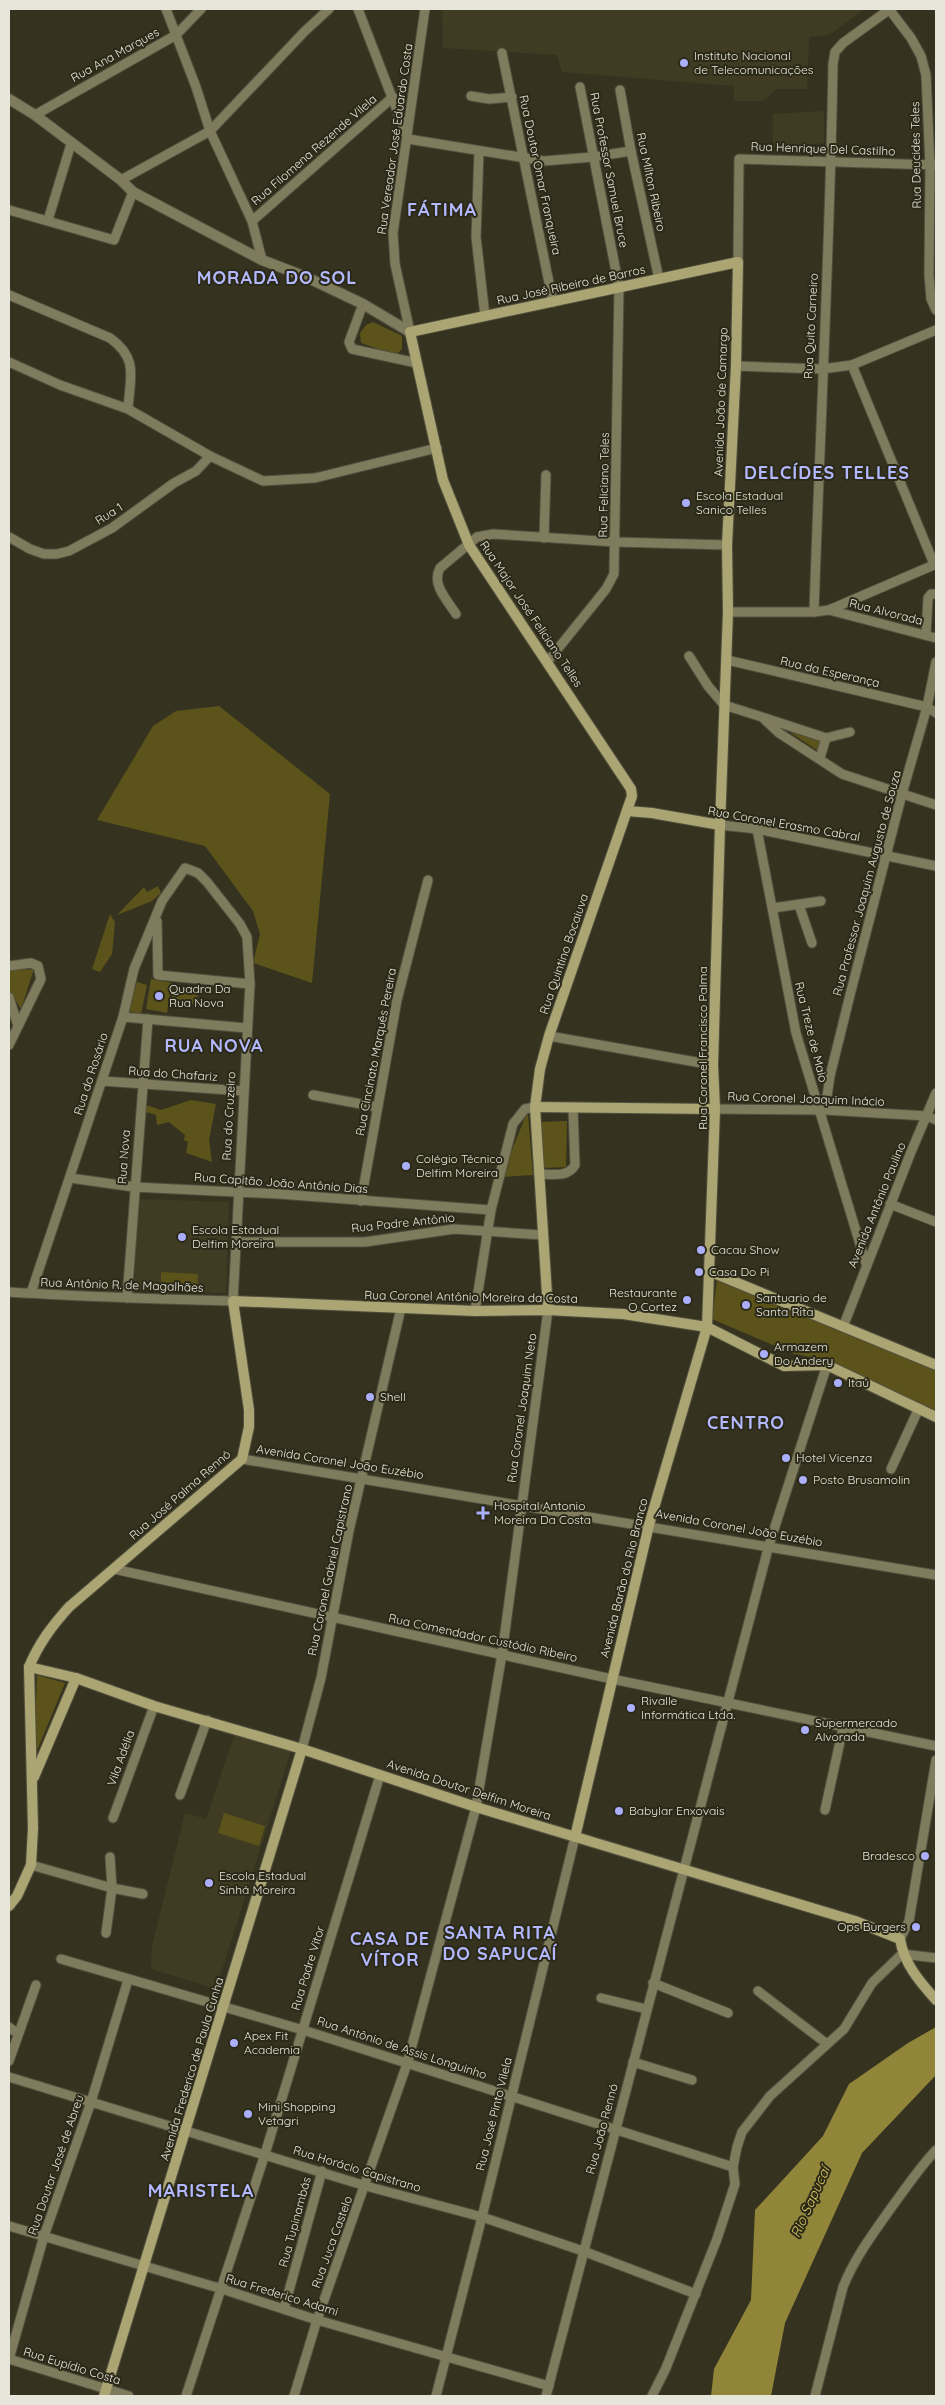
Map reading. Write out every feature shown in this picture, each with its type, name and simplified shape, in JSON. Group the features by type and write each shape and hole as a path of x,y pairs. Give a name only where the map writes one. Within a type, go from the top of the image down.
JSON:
{"main road":[{"name":"Rua José Ribeiro de Barros","path":"410,332 738,262"},
{"name":"Avenida João de Camargo","path":"720,825 728,612 727,545 736,366 738,262"},
{"name":"Rua Major José Feliciano Telles","path":"410,332 447,493 469,545 629,784 632,796 627,811"},
{"name":"Rua Coronel Erasmo Cabral","path":"627,811 652,813 720,825"},
{"name":"Rua Quintino Bocaiuva","path":"548,1310 535,1108 540,1069 549,1036 627,811"},
{"name":"Rua Coronel Francisco Palma","path":"707,1327 711,1272 715,1109 713,1065 720,825"},
{"name":"Rua Coronel Joaquim Inácio","path":"535,1108 715,1109"},
{"path":"711,1272 936,1365"},
{"name":"Rua Coronel Antônio Moreira da Costa","path":"234,1301 476,1311 548,1310 623,1314 707,1327 784,1366 827,1365"},
{"name":"Rua José Palma Rennó","path":"29,1667 36,1649 48,1631 69,1608 242,1459 249,1427 249,1410 234,1301"},
{"name":"Avenida Barão do Rio Branco","path":"575,1837 649,1525 707,1327"},
{"path":"827,1365 936,1417"},
{"path":"9,1906 17,1896 32,1865 29,1667"},
{"name":"Avenida Doutor Delfim Moreira","path":"29,1667 76,1678 154,1706 302,1749 476,1807 855,1921 900,1939"},
{"path":"32,1780 76,1678"},
{"name":"Avenida Frederico de Paula Cunha","path":"105,2393 146,2266 302,1749"},
{"path":"900,1939 902,1954 918,1979 936,2000"}],"street":[{"path":"166,9 210,131 252,221 262,260"},
{"name":"Rua Ana Marques","path":"35,115 176,35 201,9"},
{"path":"121,180 210,131 305,31 330,9"},
{"path":"358,9 408,140 544,161 592,157 631,151"},
{"name":"Rua Vereador José Eduardo Costa","path":"410,332 393,247 393,233 408,140 425,9"},
{"name":"Rua Quito Carneiro","path":"814,612 833,64 835,52 842,43 889,9"},
{"name":"Rua Deucides Teles","path":"889,9 911,38 920,56 926,75 933,165 929,275 931,298 936,310"},
{"name":"Rua Doutor Omar Franqueira","path":"502,53 553,302"},
{"name":"Rua Professor Samuel Bruce","path":"580,87 592,157 620,287"},
{"name":"Rua Mílton Ribeiro","path":"620,90 631,151 659,279"},
{"path":"471,96 495,99 512,97"},
{"name":"Rua Filomena Rezende Vilela","path":"252,221 393,97"},
{"path":"9,100 35,115 121,180 133,192 262,260 306,277 363,304 410,332"},
{"path":"48,220 71,144"},
{"path":"480,151 476,237 485,316"},
{"name":"Rua Henrique Del Castilho","path":"739,159 933,165"},
{"name":"Avenida João de Camargo","path":"738,262 739,159"},
{"path":"9,210 114,240 133,192"},
{"name":"Rua Feliciano Teles","path":"548,661 606,589 614,574 620,287"},
{"path":"9,295 110,338 124,350 131,363 128,409"},
{"path":"363,304 349,342 352,349 417,363"},
{"path":"736,366 822,368 852,366 936,330"},
{"path":"9,362 60,385 128,409 210,456 263,480 315,478 436,448"},
{"path":"728,612 814,612 829,610 935,564 852,366"},
{"name":"Rua 1","path":"9,537 30,549 44,554 57,554 69,551 112,528 174,483 196,471 210,456"},
{"path":"544,538 546,475"},
{"path":"456,614 438,587 436,575 440,568 477,537 493,534 615,542 727,545"},
{"path":"926,635 928,598 931,594 936,594"},
{"name":"Rua Alvorada","path":"829,610 936,638"},
{"path":"690,656 708,686 724,705 826,738 850,732"},
{"name":"Rua da Esperança","path":"726,660 927,707"},
{"name":"Rua Professor Joaquim Augusto de Souza","path":"822,1110 902,794 927,707 936,662"},
{"path":"927,707 936,713"},
{"path":"762,717 779,733 842,774 936,805"},
{"path":"820,758 826,738"},
{"name":"Rua Coronel Erasmo Cabral","path":"720,825 757,830 936,866"},
{"name":"Rua Treze de Maio","path":"757,830 796,1033 822,1110 866,1264"},
{"name":"Rua do Rosário","path":"31,1294 123,1017 134,969 158,917 162,901 185,868"},
{"name":"Rua do Cruzeiro","path":"185,868 198,873 207,882 240,924 247,937 250,984 243,1091 234,1301"},
{"name":"Rua Cincinato Marquês Pereira","path":"361,1201 397,1000 428,880"},
{"path":"773,908 821,901"},
{"path":"799,905 812,943"},
{"path":"158,917 158,975 250,984"},
{"path":"9,966 31,963 38,966 41,979 9,1045"},
{"path":"9,996 18,1026"},
{"path":"123,1017 247,1028"},
{"name":"Rua Nova","path":"127,1298 148,1019"},
{"path":"549,1036 713,1065"},
{"name":"Rua do Chafariz","path":"102,1081 243,1091"},
{"name":"Avenida Antônio Paulino","path":"843,1327 866,1264 936,1093"},
{"path":"312,1095 377,1107"},
{"path":"476,1311 491,1210 513,1124 517,1116 525,1109 535,1108"},
{"path":"539,1174 565,1174 572,1170 574,1165 573,1108"},
{"name":"Rua Coronel Joaquim Inácio","path":"715,1109 822,1110 927,1116"},
{"path":"927,1116 936,1120"},
{"name":"Rua Capitão João Antônio Dias","path":"70,1178 134,1187 278,1194 491,1210"},
{"path":"890,1204 936,1222"},
{"name":"Rua Padre Antônio","path":"236,1242 365,1242 454,1229 543,1234"},
{"name":"Rua Antônio R. de Magalhães","path":"9,1292 234,1301"},
{"name":"Rua Coronel Gabriel Capistrano","path":"302,1749 321,1678 349,1532 401,1308"},
{"name":"Rua Coronel Joaquim Neto","path":"476,1807 502,1654 548,1310"},
{"name":"Rua João Rennó","path":"546,2396 726,1703 769,1545 827,1365"},
{"path":"891,1469 919,1408"},
{"name":"Avenida Coronel João Euzébio","path":"242,1459 936,1574"},
{"name":"Rua Comendador Custódio Ribeiro","path":"114,1569 612,1679 936,1746"},
{"name":"Vila Adélia","path":"113,1818 154,1706"},
{"path":"180,1796 207,1720"},
{"path":"825,1810 843,1728"},
{"path":"900,1939 910,1922 936,1760"},
{"name":"Rua Padre Vitor","path":"186,2396 265,2154 380,1775"},
{"name":"Rua Juca Castelo","path":"294,2396 317,2320 408,2064 476,1807"},
{"name":"Rua José Pinto Vilela","path":"436,2396 575,1837"},
{"path":"106,1932 112,1888 110,1857"},
{"path":"32,1865 112,1888 143,1894"},
{"path":"652,2396 666,2368 696,2294 735,2184 733,2167 740,2139 752,2117 770,2096 844,2029 872,1983 902,1954 936,1958"},
{"name":"Rua Antônio de Assis Longuinho","path":"61,1959 303,2030 733,2167"},
{"name":"Rua Doutor José de Abreu","path":"9,2359 44,2236 91,2102 128,1980"},
{"path":"653,1983 728,2013"},
{"path":"9,2061 36,1985"},
{"path":"758,1991 828,2044"},
{"path":"601,1998 646,2009"},
{"path":"9,2027 18,2034"},
{"path":"633,2062 692,2080"},
{"name":"Rua Horácio Capistrano","path":"9,2076 366,2186 482,2217 583,2251 696,2294"},
{"path":"815,2396 843,2287 849,2272 865,2244 922,2165 936,2150"},
{"name":"Rua Tupinambás","path":"284,2309 322,2171"},
{"name":"Rua Frederico Adami","path":"9,2226 222,2289 317,2320 549,2386"},
{"name":"Rua Eupídio Costa","path":"9,2359 105,2393 129,2396"}],"shaded area":[{"name":"Instituto Nacional de Telecomunicações","path":"442,9 865,9 829,35 809,37 807,89 777,89 763,101 734,101 734,86 562,72 557,55 443,48"},
{"path":"824,111 824,143 773,148 773,114"},
{"path":"373,322 402,336 402,349 396,355 361,343 360,333 366,325"},
{"path":"219,706 330,794 312,983 253,963 260,934 253,911 205,846 97,820 153,726 176,711"},
{"path":"793,729 823,739 817,750 791,733"},
{"path":"158,886 161,893 152,901 117,915 144,887 147,892"},
{"path":"110,914 115,922 112,954 100,972 92,969"},
{"path":"34,969 21,1009 9,989 9,970"},
{"name":"Quadra Da Rua Nova","path":"151,979 172,983 167,1013 146,1009"},
{"path":"137,982 147,985 141,1014 128,1011"},
{"path":"172,991 198,992 197,1004 172,1002"},
{"path":"191,1100 216,1104 209,1140 212,1162 186,1153 188,1142 184,1140 185,1135 169,1122 157,1125 156,1115 146,1112 146,1105 161,1110"},
{"path":"526,1115 528,1115 533,1175 501,1177"},
{"path":"567,1121 566,1167 542,1168 541,1122"},
{"name":"Escola Estadual Delfim Moreira","path":"137,1199 229,1202 226,1293 197,1292 197,1274 162,1273 161,1291 134,1290"},
{"path":"161,1272 198,1274 197,1292 161,1291"},
{"path":"717,1280 936,1371 936,1411 822,1359 794,1354 712,1319"},
{"path":"37,1675 65,1683 34,1758"},
{"name":"Escola Estadual Sinhá Moreira","path":"235,1733 291,1751 216,1989 151,1969 152,1946 185,1813 206,1819"},
{"path":"224,1813 265,1826 259,1846 218,1833"}],"water":[{"name":"Rio Sapucaí","path":"936,2027 936,2075 862,2153 785,2323 771,2396 711,2396 714,2369 751,2300 755,2210 823,2136 849,2084 908,2043"}],"place":[{"name":"Instituto Nacional de Telecomunicações","path":"684,63"},
{"name":"Escola Estadual Sanico Telles","path":"686,503"},
{"name":"Quadra Da Rua Nova","path":"159,996"},
{"name":"Colégio Técnico Delfim Moreira","path":"406,1166"},
{"name":"Escola Estadual Delfim Moreira","path":"182,1237"},
{"name":"Cacau Show","path":"701,1250"},
{"name":"Casa Do Pi","path":"699,1272"},
{"name":"Restaurante O Cortez","path":"687,1300"},
{"name":"Santuario de Santa Rita","path":"746,1305"},
{"name":"Armazem Do Andery","path":"764,1354"},
{"name":"Itaú","path":"838,1383"},
{"name":"Shell","path":"370,1397"},
{"name":"Hotel Vicenza","path":"786,1458"},
{"name":"Posto Brusamolin","path":"803,1480"},
{"name":"Hospital Antonio Moreira Da Costa","path":"483,1513"},
{"name":"Rivalle Informática Ltda.","path":"631,1708"},
{"name":"Supermercado Alvorada","path":"805,1730"},
{"name":"Babylar Enxovais","path":"619,1811"},
{"name":"Bradesco","path":"925,1856"},
{"name":"Escola Estadual Sinhá Moreira","path":"209,1883"},
{"name":"Ops Burgers","path":"916,1927"},
{"name":"Apex Fit Academia","path":"234,2043"},
{"name":"Mini Shopping Vetagri","path":"248,2114"}],"district":[{"name":"FÁTIMA","path":"442,210"},
{"name":"MORADA DO SOL","path":"277,278"},
{"name":"DELCÍDES TELLES","path":"827,473"},
{"name":"RUA NOVA","path":"214,1046"},
{"name":"CENTRO","path":"746,1423"},
{"name":"SANTA RITA DO SAPUCAÍ","path":"500,1944"},
{"name":"CASA DE VÍTOR","path":"390,1949"},
{"name":"MARISTELA","path":"201,2191"}]}
